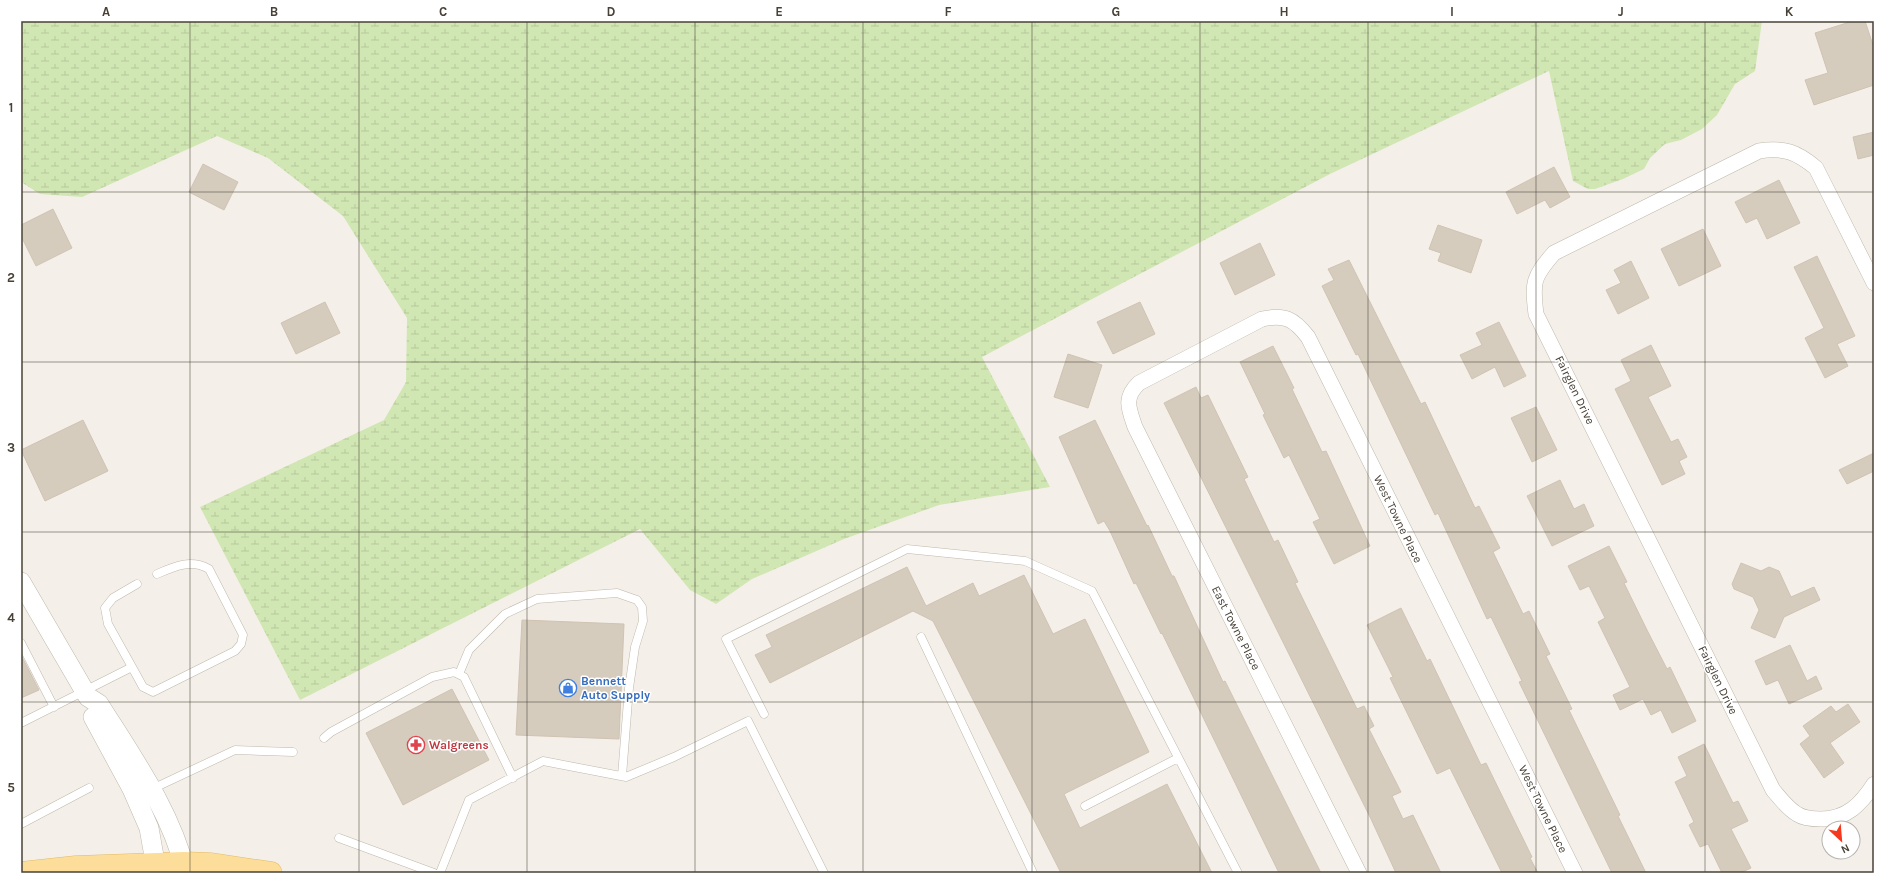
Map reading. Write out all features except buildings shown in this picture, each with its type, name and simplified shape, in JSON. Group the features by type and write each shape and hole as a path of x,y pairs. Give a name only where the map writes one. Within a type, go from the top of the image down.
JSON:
{"main road":[{"path":"21,873 76,867 157,869 185,868 210,864 271,873"}],"street":[{"name":"Fairglen Drive","path":"1874,283 1816,168 1802,156 1786,150 1769,149 1760,151 1554,253 1538,271 1533,291 1536,314 1773,790 1784,803 1798,814 1812,819 1831,819 1850,812 1863,801 1874,784"},
{"name":"West Towne Place","path":"1139,382 1262,319 1276,316 1289,319 1299,326 1311,344 1575,873"},
{"name":"East Towne Place","path":"1139,382 1130,391 1128,407 1135,427 1359,873"},
{"path":"21,582 87,694 99,704 152,789 177,841 185,868"},
{"path":"87,694 88,708 132,789 149,828 157,869"}],"lane":[{"path":"764,714 726,639 907,549 1025,561 1092,591 1238,873"},
{"path":"137,584 113,598 106,608 108,624 143,687 153,692 235,651 241,644 243,635 209,569 201,564 190,563 175,566 157,574"},
{"path":"459,674 469,650 505,614 537,599 617,593 637,600 642,607 643,621 635,647 629,688 622,776"},
{"path":"921,637 1033,873"},
{"path":"21,643 54,707"},
{"path":"21,723 54,707 87,694 132,667"},
{"path":"324,738 331,732 432,678 454,672 464,677 513,778"},
{"path":"440,873 469,800 543,761 626,777 674,757 748,721 824,873"},
{"path":"152,789 235,750 293,752"},
{"path":"1085,806 1178,758"},
{"path":"21,824 88,788"},
{"path":"339,838 434,873"}],"green space":[{"path":"21,21 1762,21 1755,71 1735,84 1717,115 1702,129 1681,140 1665,144 1650,158 1644,169 1623,179 1595,189 1588,189 1573,181 1549,71 1330,174 982,357 1050,487 939,505 844,539 752,579 716,604 690,590 640,529 300,700 200,507 384,420 406,382 407,318 343,216 268,158 217,136 82,197 40,194 21,182"}],"place":[{"name":"Bennett Auto Supply","path":"568,688"},
{"name":"Walgreens","path":"416,745"}]}
